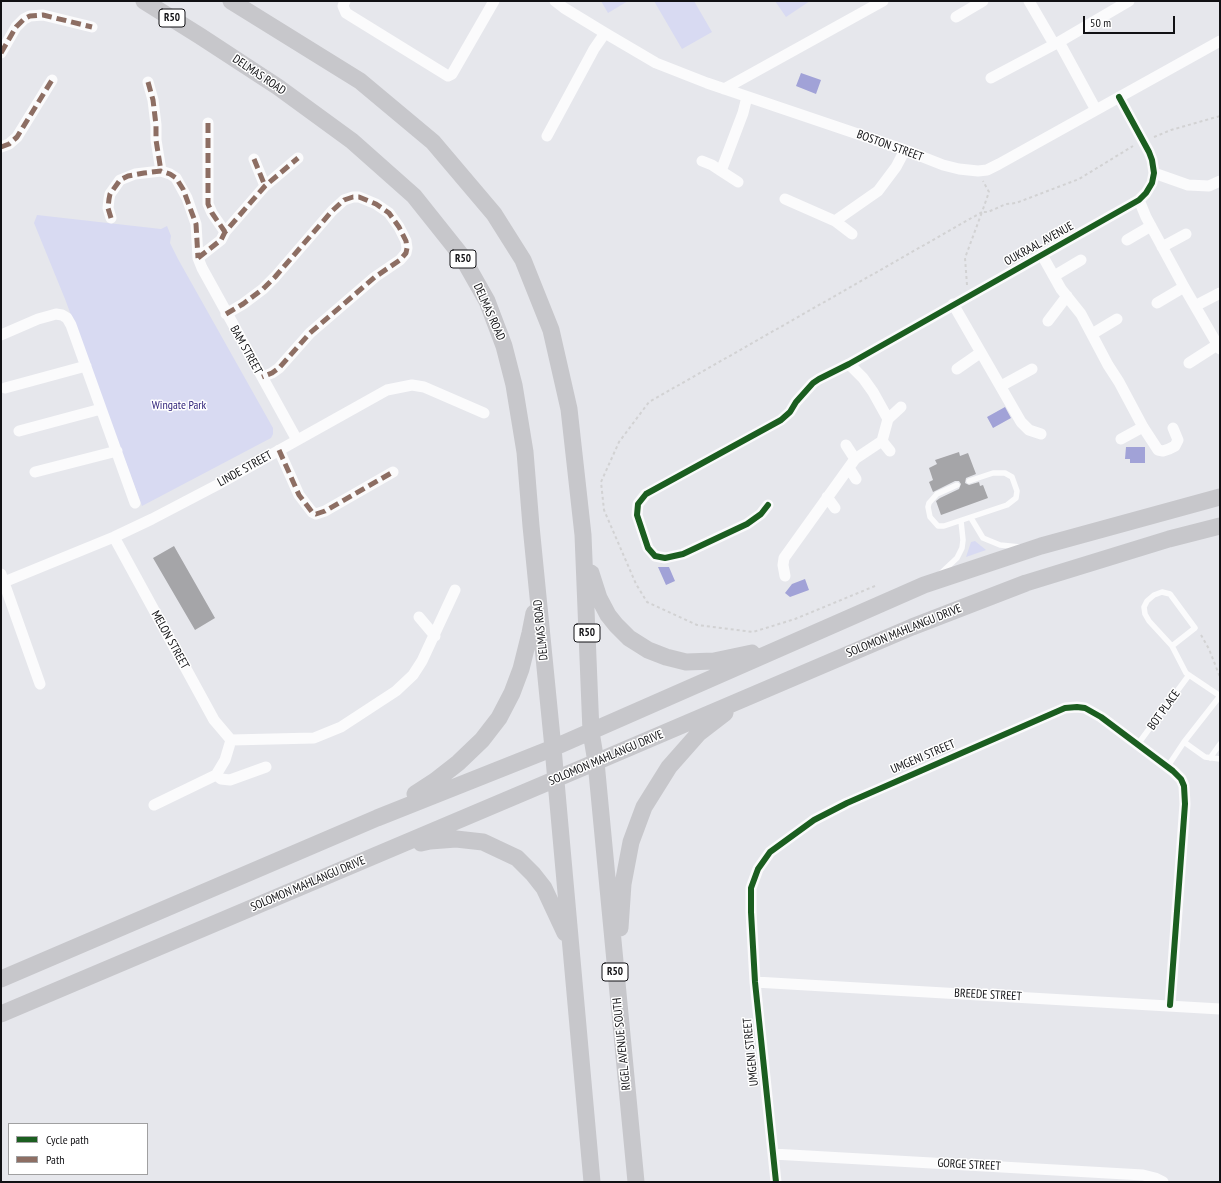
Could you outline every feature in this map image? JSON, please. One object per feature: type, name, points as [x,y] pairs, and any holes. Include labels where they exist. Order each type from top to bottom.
[{"type":"main road","name":"DELMAS ROAD","points":[[144,1],[278,87],[352,141],[414,196],[461,255],[487,301],[504,346],[514,385],[525,452],[537,594],[556,779]]},
{"type":"main road","name":"R50","points":[[231,1],[360,81],[433,142],[494,214],[523,260],[551,330],[569,409],[583,536],[591,732],[596,762]]},
{"type":"main road","points":[[1,980],[376,818],[591,732],[924,586],[1041,546],[1220,497]]},
{"type":"main road","name":"SOLOMON MAHLANGU DRIVE","points":[[1,1014],[912,627],[1026,583],[1168,538],[1220,526]]},
{"type":"main road","points":[[583,536],[593,584],[605,610],[616,625],[629,638],[648,650],[666,657],[686,662],[714,661],[781,648]]},
{"type":"main road","points":[[376,818],[435,782],[482,740],[499,718],[512,694],[521,669],[530,633],[537,594]]},
{"type":"main road","points":[[620,1019],[620,915],[623,884],[631,842],[644,807],[669,767],[699,733],[748,696]]},
{"type":"main road","name":"RIGEL AVENUE SOUTH","points":[[596,762],[636,1182]]},
{"type":"main road","name":"R50","points":[[556,779],[592,1182]]},
{"type":"main road","points":[[379,854],[430,841],[456,839],[483,842],[517,858],[544,888],[558,916],[571,948]]},
{"type":"street","points":[[345,1],[343,6],[346,13],[448,76],[452,74],[494,1]]},
{"type":"street","name":"BOSTON STREET","points":[[555,1],[564,8],[656,63],[746,97],[905,150],[959,170],[987,170],[1220,41]]},
{"type":"street","points":[[724,89],[883,1]]},
{"type":"street","points":[[956,17],[983,1]]},
{"type":"street","points":[[1030,1],[1096,110]]},
{"type":"street","points":[[991,78],[1129,1]]},
{"type":"street","points":[[1,53],[16,27],[24,19],[30,16],[43,15],[92,27]]},
{"type":"street","points":[[547,136],[594,49],[605,33]]},
{"type":"street","points":[[1,147],[9,144],[17,137],[52,80]]},
{"type":"street","points":[[148,82],[156,126],[156,140],[161,171]]},
{"type":"street","points":[[721,171],[743,113],[746,97]]},
{"type":"street","points":[[1119,97],[1144,142],[1152,160],[1154,173],[1188,185],[1209,186],[1220,182]]},
{"type":"street","points":[[208,123],[208,204],[212,213],[225,232]]},
{"type":"street","points":[[835,222],[878,191],[896,167],[905,150]]},
{"type":"street","points":[[198,258],[220,240],[225,232],[265,186],[298,158]]},
{"type":"street","points":[[254,159],[265,186]]},
{"type":"street","points":[[702,161],[712,165],[738,182]]},
{"type":"street","points":[[111,218],[108,208],[108,199],[120,180],[135,174],[161,171],[170,174],[176,178],[187,198],[196,224],[198,258]]},
{"type":"street","name":"OUKRAAL AVENUE","points":[[768,505],[761,514],[747,524],[683,554],[665,558],[655,556],[648,548],[637,515],[638,504],[646,494],[782,420],[813,383],[819,379],[849,364],[1139,200],[1149,188],[1154,173]]},
{"type":"street","points":[[226,314],[243,304],[275,277],[332,211],[344,200],[359,197],[376,204],[389,213],[399,227],[406,241],[406,253],[375,276],[310,333],[279,368],[262,377]]},
{"type":"street","points":[[785,199],[835,222],[852,234]]},
{"type":"street","points":[[1139,200],[1162,247],[1219,347],[1189,363]]},
{"type":"street","points":[[1127,240],[1151,226]]},
{"type":"street","points":[[1162,247],[1186,234]]},
{"type":"street","points":[[1042,255],[1067,296],[1081,314],[1156,448],[1160,451],[1172,448],[1177,443],[1178,437],[1173,428]]},
{"type":"street","name":"BAM STREET","points":[[198,258],[226,314],[297,440]]},
{"type":"street","points":[[1054,276],[1080,260]]},
{"type":"street","points":[[1157,302],[1184,287]]},
{"type":"street","points":[[1195,306],[1220,293]]},
{"type":"street","points":[[1048,321],[1067,296]]},
{"type":"street","points":[[953,304],[1021,422],[1029,430],[1041,434]]},
{"type":"street","points":[[1,336],[38,319],[56,314],[67,318],[71,324],[135,503]]},
{"type":"street","points":[[1092,334],[1118,319]]},
{"type":"street","points":[[957,369],[980,353]]},
{"type":"street","points":[[849,364],[863,378],[888,419]]},
{"type":"street","points":[[5,388],[86,366]]},
{"type":"street","points":[[1001,386],[1032,369]]},
{"type":"street","name":"LINDE STREET","points":[[2,578],[114,537],[217,485],[387,390],[412,385],[424,388],[484,413]]},
{"type":"street","points":[[785,576],[783,565],[784,558],[852,464],[882,441],[888,419],[901,407]]},
{"type":"street","points":[[19,431],[101,409]]},
{"type":"street","points":[[1121,439],[1144,427]]},
{"type":"street","points":[[882,441],[890,451]]},
{"type":"street","points":[[846,445],[856,479]]},
{"type":"street","points":[[279,450],[299,495],[312,512],[316,514],[325,511],[393,472]]},
{"type":"street","points":[[35,472],[117,451]]},
{"type":"street","points":[[827,497],[835,508]]},
{"type":"street","name":"MELON STREET","points":[[114,537],[214,720],[231,740]]},
{"type":"street","points":[[2,578],[40,684]]},
{"type":"street","points":[[154,805],[216,775],[225,760],[231,740],[314,738],[341,727],[403,686],[413,675],[422,661],[435,636],[455,590]]},
{"type":"street","points":[[419,617],[435,636]]},
{"type":"street","name":"UMGENI STREET","points":[[776,1182],[756,982],[751,912],[751,888],[758,869],[770,852],[814,820],[847,803],[1065,708],[1085,708],[1101,718],[1168,766],[1181,779],[1184,786],[1185,804],[1170,1005]]},
{"type":"street","points":[[216,775],[221,779],[230,780],[266,767]]},
{"type":"street","name":"BREEDE STREET","points":[[756,982],[1220,1009]]},
{"type":"street","name":"GORGE STREET","points":[[773,1154],[1143,1175],[1163,1182]]},
{"type":"lane","points":[[957,485],[937,494],[931,499],[928,507],[930,517],[938,526],[944,526],[971,518],[1011,503],[1016,498],[1017,491],[1012,477],[1005,473],[994,473],[969,481]]},
{"type":"lane","points":[[971,518],[983,538],[991,542],[1000,545],[1018,547],[1041,546]]},
{"type":"lane","points":[[924,586],[943,572],[957,558],[962,548],[963,540],[961,521]]},
{"type":"lane","points":[[1168,766],[1184,742],[1220,696],[1184,671],[1172,646],[1149,621],[1145,614],[1144,607],[1147,601],[1154,595],[1162,592],[1170,594],[1195,628],[1172,646]]},
{"type":"lane","name":"BOT PLACE","points":[[1138,744],[1189,675]]},
{"type":"lane","points":[[1184,742],[1205,757],[1220,759]]},
{"type":"lane","points":[[1210,758],[1220,744]]},
{"type":"path","points":[[967,296],[965,258],[982,212],[988,212],[1006,204],[1016,203],[1079,179],[1127,149],[1160,133],[1220,116]]},
{"type":"path","points":[[1195,628],[1209,649],[1220,677]]},
{"type":"green space","points":[[601,1],[628,1],[608,13]]},
{"type":"green space","points":[[654,1],[694,1],[712,32],[682,49]]},
{"type":"green space","points":[[775,1],[810,1],[786,17]]},
{"type":"green space","name":"Wingate Park","points":[[37,215],[161,229],[167,226],[171,236],[170,243],[178,259],[273,428],[271,438],[142,506],[65,299],[34,223]]},
{"type":"green space","points":[[975,541],[986,550],[966,557],[971,542]]},
{"type":"water","points":[[801,73],[821,80],[816,94],[796,86]]},
{"type":"water","points":[[1005,407],[1011,418],[993,428],[987,417]]},
{"type":"water","points":[[1126,447],[1145,447],[1145,463],[1130,463],[1130,459],[1125,459]]},
{"type":"water","points":[[658,567],[669,567],[675,581],[666,585]]},
{"type":"water","points":[[805,579],[809,590],[790,597],[785,593],[792,584]]},
{"type":"building","points":[[959,452],[960,456],[968,453],[976,474],[966,478],[965,483],[969,485],[979,482],[980,486],[983,485],[988,498],[941,515],[936,501],[959,489],[961,484],[959,481],[955,481],[933,492],[929,482],[933,480],[929,468],[937,464],[935,460]]},
{"type":"building","points":[[174,546],[215,618],[195,630],[153,558]]},
{"type":"marked path","points":[[1,53],[16,27],[24,19],[30,16],[43,15],[92,27]]},
{"type":"marked path","points":[[1,147],[9,144],[17,137],[52,80]]},
{"type":"marked path","points":[[148,82],[153,100],[156,140],[161,171]]},
{"type":"marked path","points":[[208,123],[208,204],[212,213],[225,232]]},
{"type":"marked path","points":[[198,258],[221,240],[225,232],[265,186],[298,158]]},
{"type":"marked path","points":[[254,159],[265,186]]},
{"type":"marked path","points":[[111,218],[108,208],[110,194],[120,180],[128,176],[144,173],[161,171],[170,174],[176,178],[183,189],[196,224],[198,258]]},
{"type":"marked path","points":[[226,314],[243,304],[263,289],[332,211],[344,200],[359,197],[376,204],[389,213],[399,227],[406,241],[407,248],[406,253],[400,260],[375,277],[310,333],[279,368],[262,377]]},
{"type":"marked path","points":[[279,450],[299,495],[312,512],[316,514],[325,511],[393,472]]},
{"type":"cycle path","points":[[768,505],[761,514],[747,524],[683,554],[665,558],[655,556],[648,548],[637,515],[638,504],[646,494],[781,420],[790,412],[796,402],[813,383],[819,379],[849,364],[1139,200],[1146,193],[1152,183],[1154,173],[1152,160],[1119,97]]},
{"type":"cycle path","points":[[776,1182],[755,982],[751,888],[758,869],[770,852],[814,820],[847,803],[1065,708],[1085,708],[1101,717],[1173,771],[1181,779],[1184,786],[1185,804],[1170,1005]]}]
